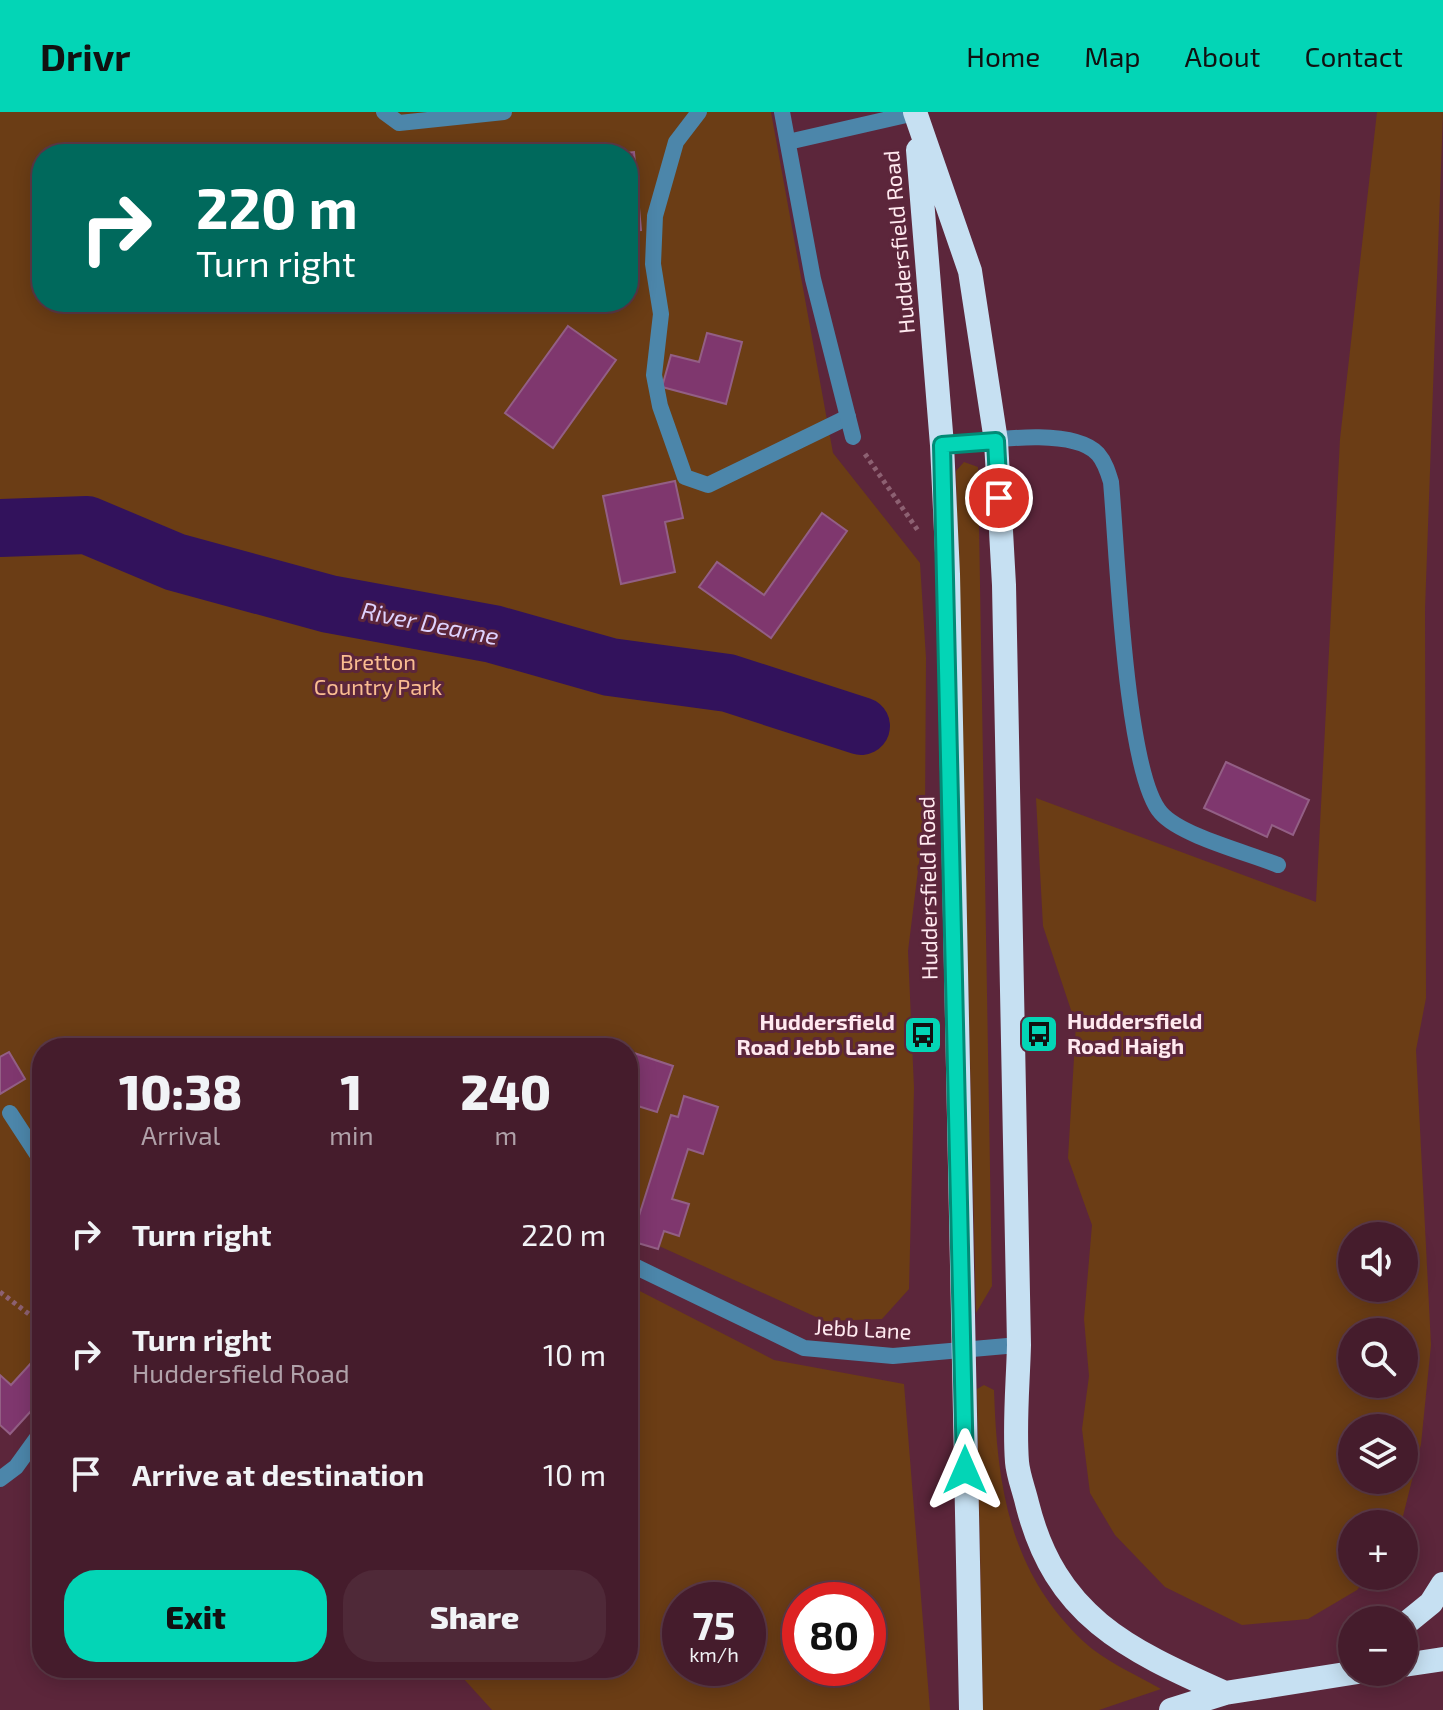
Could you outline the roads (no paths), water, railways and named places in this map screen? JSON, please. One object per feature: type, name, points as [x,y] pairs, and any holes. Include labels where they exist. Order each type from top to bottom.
[{"type":"highway","name":"Huddersfield Road","points":[[915,113],[970,271],[996,441],[1004,601],[1019,1345],[1017,1463],[1036,1541],[1063,1591],[1112,1634],[1160,1664],[1225,1693]]},
{"type":"highway","name":"Huddersfield Road","points":[[915,113],[942,445],[971,1710]]},
{"type":"highway","points":[[1418,1614],[1431,1603],[1443,1584]]},
{"type":"highway","points":[[1418,1663],[1443,1659]]},
{"type":"highway","points":[[1171,1710],[1225,1693],[1338,1673]]},
{"type":"street","points":[[384,112],[399,123],[504,112]]},
{"type":"street","points":[[699,112],[676,142],[655,216],[653,264],[661,314],[654,375],[660,406],[685,477],[708,485],[848,417]]},
{"type":"street","points":[[782,112],[813,279],[853,437]]},
{"type":"street","name":"Huddersfield Road","points":[[788,142],[915,113]]},
{"type":"street","points":[[942,445],[1071,439],[1097,452],[1107,467],[1137,753],[1152,799],[1162,815],[1189,830],[1278,865]]},
{"type":"street","points":[[10,1113],[32,1147]]},
{"type":"street","name":"Jebb Lane","points":[[638,1268],[804,1348],[893,1356],[1019,1345]]},
{"type":"street","points":[[0,1479],[16,1467],[32,1445]]},
{"type":"waterway","name":"River Dearne","points":[[0,528],[87,525],[175,562],[329,604],[493,634],[610,667],[728,683],[861,726]]},
{"type":"place","name":"Huddersfield Road Haigh","points":[[1039,1034]]},
{"type":"place","name":"Huddersfield Road Jebb Lane","points":[[923,1035]]},
{"type":"park label","name":"Bretton Country Park","points":[[378,674]]}]
